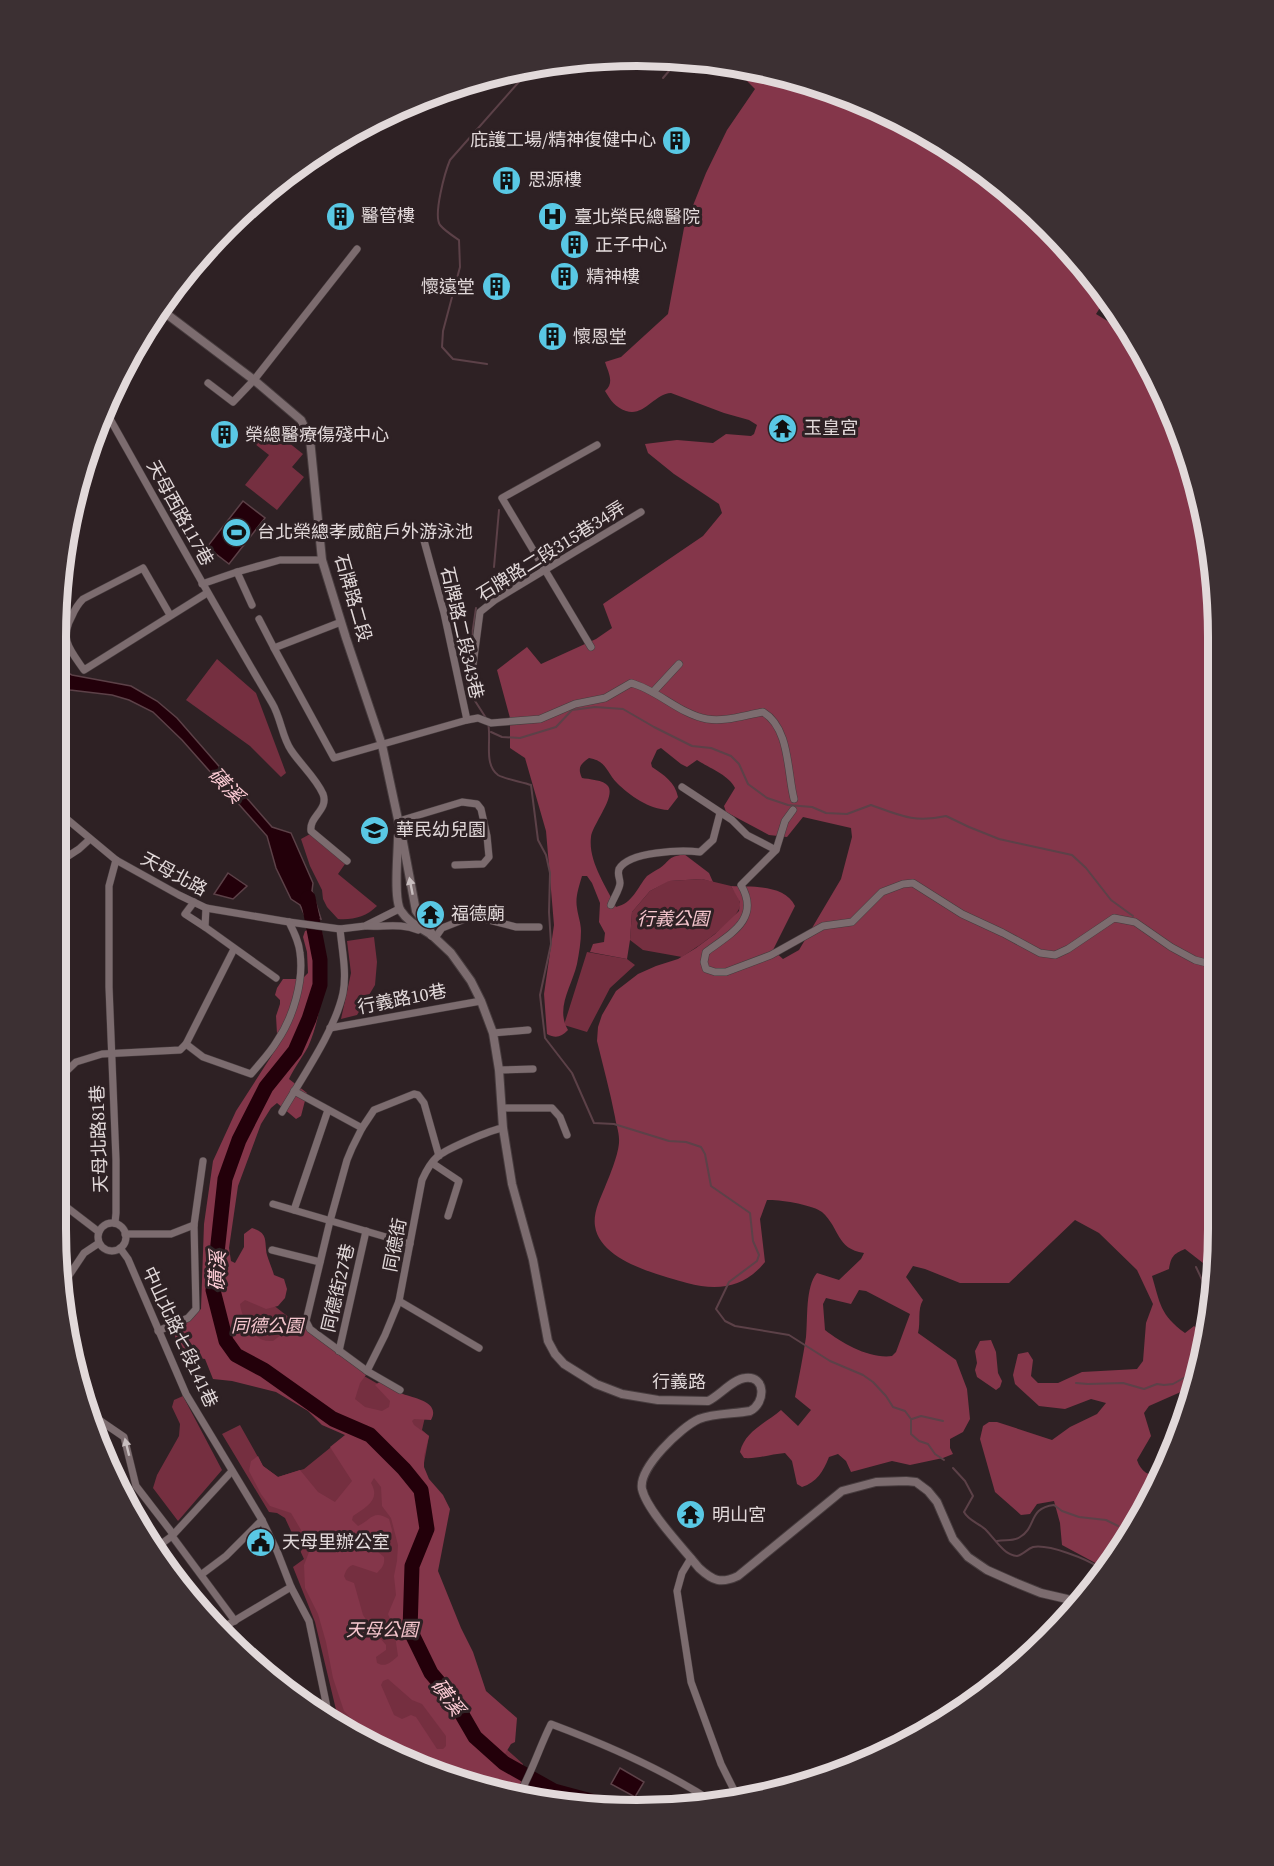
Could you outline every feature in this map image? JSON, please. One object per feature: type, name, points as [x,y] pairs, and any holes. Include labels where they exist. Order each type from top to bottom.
[{"type":"street","points":[[208,383],[233,402],[254,380],[357,249]]},
{"type":"street","name":"石牌路二段","points":[[166,314],[254,380],[302,420],[310,439],[322,560],[382,745],[399,821],[397,882],[399,909]]},
{"type":"street","name":"天母西路117巷","points":[[109,418],[207,593],[84,669],[69,649],[66,639],[67,624],[78,604],[83,599],[143,568],[170,615]]},
{"type":"street","points":[[591,647],[502,498],[597,446]]},
{"type":"street","name":"石牌路二段315巷34弄","points":[[473,687],[471,680],[480,612],[495,600],[641,512]]},
{"type":"street","name":"石牌路二段343巷","points":[[274,648],[334,758],[467,720],[444,613],[423,537]]},
{"type":"street","points":[[202,584],[280,560],[322,560]]},
{"type":"street","points":[[237,572],[252,605]]},
{"type":"street","points":[[207,593],[274,707],[290,750],[323,794],[323,808],[312,821],[311,831],[347,861]]},
{"type":"street","points":[[259,619],[274,648],[341,622]]},
{"type":"street","points":[[654,692],[679,664]]},
{"type":"street","points":[[467,720],[478,718],[490,723],[540,719],[575,704],[605,698],[631,683],[642,686],[705,719],[723,720],[763,712],[771,717],[777,726],[790,767],[790,786],[794,799]]},
{"type":"street","points":[[682,787],[737,824],[747,834],[776,850]]},
{"type":"street","points":[[435,938],[416,911],[399,821],[462,802],[477,804],[481,809],[489,857],[483,864],[455,864]]},
{"type":"street","points":[[792,810],[785,821],[776,850],[741,885],[748,904],[746,917],[733,932],[706,952],[704,962],[706,969],[726,972],[771,955],[823,926],[852,922],[882,892],[903,884],[913,883],[962,914],[1041,953],[1055,955],[1068,949],[1114,918],[1135,922],[1171,947],[1195,960],[1208,963]]},
{"type":"street","points":[[611,905],[620,883],[618,876],[620,869],[627,860],[662,851],[700,852],[713,840],[720,813]]},
{"type":"street","name":"天母北路","points":[[66,819],[116,860],[206,908],[340,929]]},
{"type":"street","points":[[66,857],[90,840]]},
{"type":"street","name":"天母北路81巷","points":[[115,1223],[117,1212],[109,987],[109,886],[116,860]]},
{"type":"street","points":[[194,902],[185,914],[276,978]]},
{"type":"street","points":[[205,927],[206,908]]},
{"type":"street","points":[[365,926],[399,909],[411,922],[435,938]]},
{"type":"street","points":[[435,938],[442,928],[477,917],[516,927],[539,927]]},
{"type":"street","points":[[186,1044],[203,1057],[251,1074],[277,1042],[293,1010],[301,954],[293,922]]},
{"type":"street","points":[[282,1112],[330,1028],[343,992],[344,969],[340,929],[365,926],[408,926],[435,938]]},
{"type":"street","name":"行義路","points":[[435,938],[451,953],[471,981],[481,1000],[493,1033],[499,1070],[503,1128],[512,1184],[533,1260],[548,1341],[555,1354],[564,1364],[596,1384],[622,1394],[658,1400],[708,1401],[716,1398],[745,1377],[759,1384],[762,1391],[761,1400],[756,1408],[750,1412],[699,1419],[662,1450],[643,1474],[641,1483],[647,1501],[691,1558],[709,1577],[719,1581],[728,1581],[738,1576],[842,1491],[876,1482],[906,1481],[916,1482],[937,1502],[953,1539],[968,1557],[987,1570],[1014,1582],[1069,1601]]},
{"type":"street","points":[[66,1072],[76,1062],[111,1053],[180,1050],[186,1044],[234,949]]},
{"type":"street","name":"行義路10巷","points":[[330,1028],[481,1000]]},
{"type":"street","points":[[493,1033],[528,1030]]},
{"type":"street","points":[[499,1070],[533,1069]]},
{"type":"street","points":[[294,1091],[362,1128]]},
{"type":"street","points":[[400,1390],[339,1351],[307,1326],[306,1321],[347,1160],[362,1128],[374,1110],[414,1094],[418,1095],[424,1103],[439,1156]]},
{"type":"street","points":[[502,1108],[552,1108],[560,1117],[567,1135]]},
{"type":"street","points":[[294,1210],[328,1110]]},
{"type":"street","name":"同德街","points":[[367,1371],[399,1302],[422,1180],[439,1156],[492,1129],[503,1128]]},
{"type":"street","points":[[158,1331],[188,1318],[196,1309],[194,1226],[203,1161]]},
{"type":"street","points":[[432,1163],[459,1181],[448,1216]]},
{"type":"street","points":[[273,1204],[410,1245]]},
{"type":"street","points":[[66,1207],[99,1232]]},
{"type":"street","points":[[115,1223],[122,1227],[125,1242],[120,1248],[108,1251],[99,1243],[99,1232],[107,1224],[115,1223]]},
{"type":"street","points":[[125,1234],[171,1233],[194,1226]]},
{"type":"street","name":"同德街27巷","points":[[339,1351],[366,1231]]},
{"type":"street","points":[[68,1277],[84,1253],[99,1243]]},
{"type":"street","name":"中山北路七段141巷","points":[[120,1248],[128,1259],[186,1394],[262,1520],[291,1587],[309,1621],[327,1708]]},
{"type":"street","points":[[272,1250],[320,1262]]},
{"type":"street","points":[[399,1302],[479,1348]]},
{"type":"street","points":[[100,1421],[124,1437],[136,1486],[235,1621]]},
{"type":"street","points":[[161,1544],[172,1535],[232,1470]]},
{"type":"street","points":[[202,1574],[226,1556],[262,1520]]},
{"type":"street","points":[[691,1558],[682,1573],[677,1591],[691,1682],[721,1764],[735,1791]]},
{"type":"street","points":[[226,1626],[291,1587]]},
{"type":"street","points":[[522,1788],[534,1767],[537,1753],[551,1724],[641,1762],[686,1784],[704,1796]]},
{"type":"green space","points":[[742,76],[748,77],[785,85],[856,109],[922,142],[985,184],[1041,233],[1102,305],[1096,314],[1115,324],[1132,352],[1165,418],[1189,489],[1203,562],[1208,637],[1207,1266],[1206,1274],[1203,1263],[1185,1249],[1173,1256],[1169,1269],[1152,1276],[1162,1308],[1170,1320],[1185,1333],[1194,1326],[1199,1330],[1197,1340],[1185,1390],[1149,1406],[1144,1413],[1151,1436],[1137,1460],[1141,1468],[1152,1476],[1132,1514],[1099,1565],[1062,1545],[1060,1523],[1054,1501],[1037,1504],[1030,1514],[1021,1515],[995,1492],[980,1439],[983,1426],[989,1422],[997,1422],[1052,1440],[1070,1427],[1097,1414],[1106,1403],[1091,1399],[1065,1409],[1039,1406],[1015,1384],[1013,1375],[1018,1354],[1028,1352],[1033,1360],[1031,1376],[1038,1383],[1058,1383],[1082,1372],[1137,1369],[1143,1361],[1146,1323],[1153,1304],[1137,1270],[1099,1233],[1075,1220],[1009,1283],[960,1283],[913,1266],[906,1277],[923,1300],[918,1333],[956,1360],[967,1389],[970,1419],[963,1432],[950,1439],[953,1454],[910,1465],[892,1461],[851,1472],[846,1461],[838,1454],[829,1457],[819,1476],[802,1487],[797,1484],[792,1461],[785,1453],[744,1458],[740,1452],[746,1438],[781,1410],[798,1426],[811,1410],[795,1397],[806,1337],[810,1286],[817,1273],[839,1280],[861,1259],[864,1253],[848,1247],[828,1218],[818,1209],[779,1200],[767,1200],[760,1219],[765,1262],[757,1271],[739,1282],[720,1287],[709,1287],[675,1280],[632,1265],[608,1249],[599,1238],[595,1226],[597,1206],[619,1144],[619,1134],[597,1041],[602,1015],[616,991],[638,974],[678,959],[715,934],[739,911],[740,902],[731,886],[767,888],[776,890],[790,899],[795,906],[773,950],[783,959],[799,950],[841,879],[852,837],[851,828],[803,817],[787,837],[769,835],[726,812],[724,806],[735,788],[728,779],[697,760],[687,767],[661,748],[657,750],[651,763],[652,767],[672,783],[677,792],[678,797],[668,810],[647,804],[634,797],[617,783],[603,764],[589,758],[581,766],[582,778],[603,782],[610,791],[592,832],[591,846],[595,864],[616,907],[631,899],[647,876],[678,855],[684,854],[709,873],[713,882],[702,879],[669,881],[650,891],[632,912],[627,959],[590,952],[593,944],[604,942],[605,933],[599,922],[600,903],[592,883],[587,876],[582,876],[577,900],[581,928],[580,948],[563,1014],[568,1030],[558,1036],[547,1034],[544,994],[554,925],[546,831],[525,758],[510,748],[510,718],[497,670],[527,647],[541,664],[596,639],[612,628],[603,604],[703,536],[722,513],[719,504],[674,474],[648,453],[645,444],[677,440],[713,443],[726,434],[751,436],[757,425],[749,420],[671,393],[659,397],[638,411],[626,411],[619,408],[605,391],[610,381],[605,362],[621,357],[668,314],[684,228],[706,173],[727,130],[755,89]],"holes":[[[859,1290],[866,1291],[910,1314],[896,1352],[892,1356],[875,1355],[857,1349],[825,1330],[823,1304],[826,1298],[851,1304]]]},
{"type":"green space","points":[[269,427],[303,454],[292,467],[304,477],[277,510],[245,485],[269,455],[255,444]]},
{"type":"green space","points":[[217,659],[256,693],[286,773],[281,777],[250,746],[186,700]]},
{"type":"green space","points":[[310,834],[345,864],[338,874],[377,906],[373,910],[359,917],[338,919],[327,907],[301,839]]},
{"type":"green space","name":"行義公園","points":[[702,879],[731,886],[740,901],[739,909],[734,917],[717,933],[682,957],[643,950],[630,940],[632,912],[650,891],[668,881]]},
{"type":"green space","points":[[310,929],[322,932],[324,959],[320,1006],[313,1035],[289,1079],[307,1093],[301,1116],[296,1119],[277,1103],[261,1124],[238,1186],[229,1248],[231,1261],[235,1263],[244,1247],[244,1234],[252,1228],[261,1232],[265,1238],[267,1255],[274,1275],[284,1279],[287,1289],[285,1298],[278,1306],[266,1309],[245,1300],[240,1304],[241,1308],[249,1328],[261,1339],[273,1341],[294,1325],[304,1327],[358,1366],[366,1375],[360,1383],[355,1399],[365,1407],[382,1411],[389,1407],[390,1401],[375,1385],[381,1381],[403,1394],[425,1402],[432,1409],[431,1420],[414,1419],[412,1421],[429,1436],[424,1467],[429,1479],[443,1495],[450,1509],[438,1571],[473,1652],[486,1691],[517,1718],[515,1742],[511,1744],[503,1757],[521,1777],[525,1789],[489,1781],[418,1757],[359,1728],[344,1711],[333,1678],[318,1614],[305,1588],[304,1565],[311,1547],[291,1513],[270,1506],[249,1471],[251,1461],[258,1456],[263,1466],[278,1477],[300,1470],[318,1492],[335,1502],[352,1481],[330,1447],[345,1435],[322,1425],[308,1411],[276,1392],[232,1381],[213,1379],[205,1359],[183,1352],[175,1338],[175,1331],[201,1309],[204,1224],[213,1161],[236,1111],[272,1055],[277,1034],[276,1016],[280,1004],[280,1000],[275,995],[277,988],[283,979],[302,979],[308,973],[307,952],[303,937],[305,931]],"holes":[[[374,1478],[381,1487],[382,1506],[391,1518],[398,1545],[394,1576],[396,1595],[388,1614],[394,1629],[398,1656],[383,1665],[377,1663],[376,1657],[386,1650],[386,1645],[380,1638],[384,1627],[381,1623],[367,1621],[363,1615],[354,1583],[346,1580],[344,1576],[348,1568],[353,1565],[377,1573],[384,1564],[384,1557],[370,1545],[370,1541],[385,1543],[391,1539],[392,1530],[389,1519],[376,1515],[358,1526],[352,1520],[353,1516],[373,1499],[374,1489],[371,1483]],[[388,1679],[412,1700],[422,1704],[446,1736],[446,1746],[443,1749],[437,1749],[416,1717],[411,1715],[402,1719],[394,1715],[381,1685],[383,1681]]]},
{"type":"green space","points":[[374,937],[377,962],[375,985],[357,1015],[341,1019],[351,973],[347,941]]},
{"type":"green space","points":[[587,952],[627,959],[635,965],[610,988],[587,1032],[564,1025]]},
{"type":"green space","name":"同德公園","points":[[250,1287],[364,1376],[399,1396],[425,1417],[422,1430],[429,1436],[424,1463],[239,1329],[235,1298]]},
{"type":"green space","points":[[991,1340],[1002,1381],[996,1390],[977,1377],[975,1370],[977,1363],[975,1351],[980,1341]]},
{"type":"green space","points":[[183,1396],[222,1470],[178,1521],[153,1488],[157,1475],[179,1436],[180,1424],[172,1407],[174,1400]]},
{"type":"green space","name":"天母公園","points":[[240,1425],[263,1466],[278,1477],[304,1469],[346,1435],[394,1470],[492,1736],[523,1764],[513,1786],[453,1770],[418,1757],[337,1715],[315,1622],[293,1567],[304,1559],[285,1518],[277,1513],[269,1512],[222,1434]]},
{"type":"water","name":"台北榮總孝威館戶外游泳池","points":[[243,501],[265,518],[229,564],[207,547]]},
{"type":"water","name":"磺溪","points":[[66,672],[131,686],[157,701],[177,718],[272,827],[291,833],[313,883],[312,891],[321,919],[305,916],[300,905],[291,899],[276,868],[267,836],[182,740],[153,712],[129,700],[112,695],[66,688]]},
{"type":"water","points":[[228,873],[247,886],[233,899],[214,894]]},
{"type":"water","points":[[620,1768],[644,1782],[635,1797],[611,1784]]},
{"type":"waterway","points":[[663,78],[669,67]]},
{"type":"waterway","points":[[487,364],[453,359],[442,347],[443,331],[460,267],[459,240],[440,225],[439,203],[450,160],[523,78]]},
{"type":"waterway","points":[[494,567],[499,510]]},
{"type":"waterway","points":[[476,608],[467,670],[468,690],[486,718]]},
{"type":"waterway","points":[[491,732],[502,737],[520,738],[556,727],[572,710],[595,707],[623,709],[692,746],[711,748],[731,756],[739,764],[748,784],[767,798],[788,805],[812,807],[826,813],[847,814],[871,805],[917,818],[946,816],[999,839],[1072,855],[1086,868],[1111,900],[1133,916]]},
{"type":"waterway","points":[[488,723],[489,758],[493,770],[498,775],[531,785],[538,840],[546,855],[550,873],[551,944],[540,995],[545,1038],[572,1073],[594,1123],[614,1124],[669,1141],[686,1142],[701,1147],[705,1154],[711,1186],[750,1213],[753,1241],[759,1255],[757,1261],[729,1282],[716,1309],[725,1321],[735,1326],[789,1335],[830,1361],[863,1375],[873,1382],[893,1407],[905,1411],[911,1419],[911,1434],[919,1441],[928,1444],[935,1454],[944,1460]]},
{"type":"waterway","name":"磺溪","points":[[308,898],[320,960],[320,985],[295,1051],[266,1087],[239,1140],[225,1179],[213,1290],[226,1341],[236,1355],[264,1370],[333,1419],[370,1435],[404,1469],[421,1490],[427,1529],[412,1566],[410,1630],[431,1673],[453,1699],[475,1737],[504,1763],[554,1791],[573,1796]]},
{"type":"waterway","points":[[1196,1267],[1205,1286]]},
{"type":"waterway","points":[[1076,1383],[1123,1383],[1144,1389],[1157,1384],[1173,1384],[1189,1375]]},
{"type":"waterway","points":[[912,1419],[921,1416],[943,1421]]},
{"type":"waterway","points":[[953,1468],[965,1481],[973,1496],[964,1512],[985,1529],[1007,1552],[1017,1556],[1033,1547],[1048,1548],[1086,1560],[1097,1567]]},
{"type":"waterway","points":[[997,1541],[1020,1537],[1029,1528],[1040,1510],[1054,1505],[1062,1511],[1079,1517],[1106,1520],[1118,1526]]},
{"type":"place","name":"庇護工場/精神復健中心","points":[[677,140]]},
{"type":"place","name":"思源樓","points":[[507,180]]},
{"type":"place","name":"醫管樓","points":[[340,216]]},
{"type":"place","name":"臺北榮民總醫院","points":[[553,217]]},
{"type":"place","name":"正子中心","points":[[574,245]]},
{"type":"place","name":"精神樓","points":[[565,277]]},
{"type":"place","name":"懷遠堂","points":[[496,287]]},
{"type":"place","name":"懷恩堂","points":[[552,337]]},
{"type":"place","name":"玉皇宮","points":[[783,428]]},
{"type":"place","name":"榮總醫療傷殘中心","points":[[224,435]]},
{"type":"place","name":"台北榮總孝威館戶外游泳池","points":[[236,532]]},
{"type":"place","name":"華民幼兒園","points":[[375,830]]},
{"type":"place","name":"福德廟","points":[[430,914]]},
{"type":"place","name":"明山宮","points":[[691,1515]]},
{"type":"place","name":"天母里辦公室","points":[[261,1542]]}]
